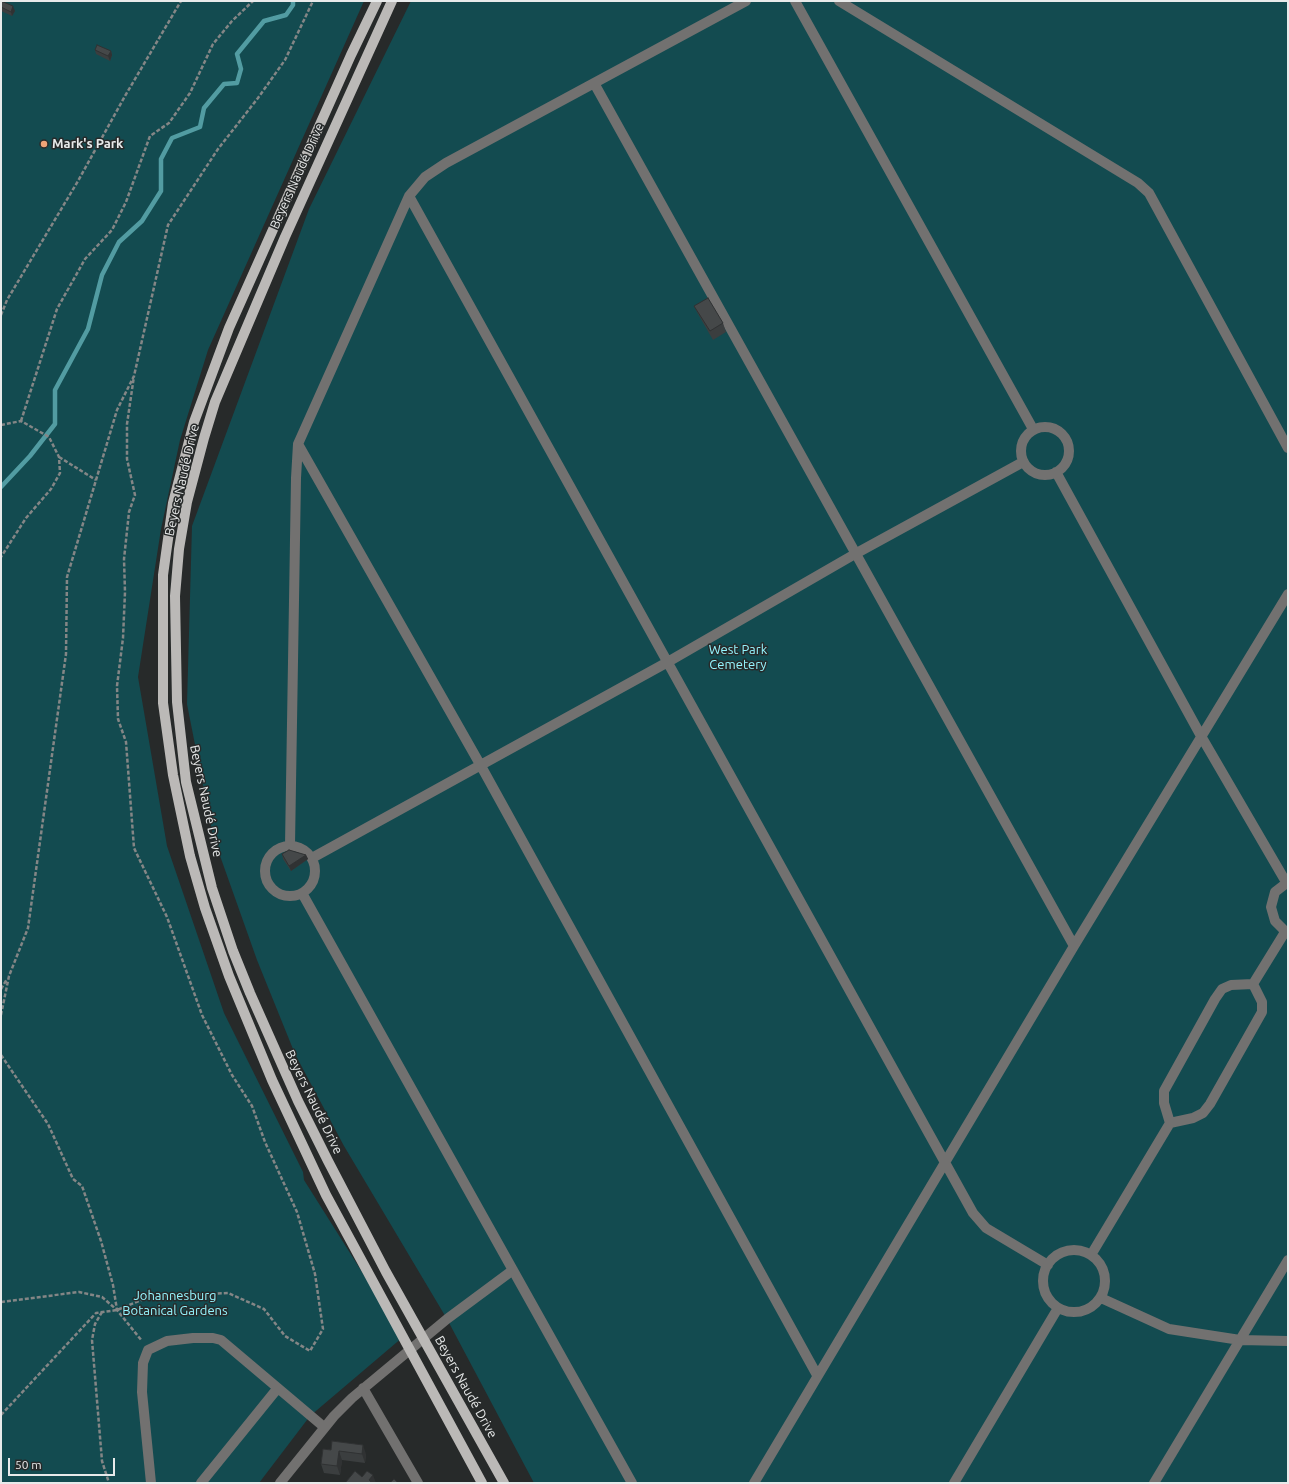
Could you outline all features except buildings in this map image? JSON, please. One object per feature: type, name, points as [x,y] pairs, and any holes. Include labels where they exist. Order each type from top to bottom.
[{"type":"main road","name":"Beyers Naudé Drive","points":[[377,1],[341,77],[229,328],[194,422],[172,503],[163,575],[163,703],[173,775],[190,856],[205,908],[229,976],[299,1141],[339,1220],[390,1311],[409,1351],[482,1483]]},
{"type":"main road","name":"Beyers Naudé Drive","points":[[392,1],[284,237],[218,396],[204,438],[185,510],[179,549],[175,596],[176,702],[181,748],[188,789],[212,888],[233,951],[274,1050],[324,1155],[386,1272],[504,1483]]},
{"type":"street","points":[[290,845],[296,478],[298,444],[409,196],[425,177],[446,163],[746,1]]},
{"type":"street","points":[[795,1],[1033,429]]},
{"type":"street","points":[[839,1],[1138,182],[1149,194],[1288,448]]},
{"type":"street","points":[[594,83],[1074,946]]},
{"type":"street","points":[[409,196],[666,663],[946,1162],[973,1213],[986,1228],[1048,1265]]},
{"type":"street","points":[[1045,426],[1052,427],[1066,439],[1069,452],[1068,458],[1066,464],[1056,472],[1044,475],[1038,474],[1027,468],[1023,462],[1020,450],[1021,444],[1024,438],[1033,429],[1045,426]]},
{"type":"street","points":[[298,444],[481,766],[817,1375]]},
{"type":"street","points":[[312,858],[666,663],[855,554],[1023,462]]},
{"type":"street","points":[[1056,472],[1201,736],[1287,882],[1275,892],[1271,907],[1274,921],[1286,933],[1253,984]]},
{"type":"street","points":[[754,1483],[1074,946],[1288,594]]},
{"type":"street","points":[[290,845],[303,849],[312,858],[315,865],[314,878],[308,889],[302,893],[289,896],[276,892],[271,888],[265,876],[265,863],[272,852],[284,846],[290,845]]},
{"type":"street","points":[[302,893],[632,1483]]},
{"type":"street","points":[[1170,1123],[1164,1103],[1164,1091],[1215,999],[1222,989],[1231,985],[1253,984]]},
{"type":"street","points":[[1091,1255],[1170,1123],[1193,1118],[1203,1113],[1210,1104],[1262,1012],[1262,1002],[1253,984]]},
{"type":"street","points":[[1067,1251],[1083,1251],[1091,1255],[1097,1260],[1105,1274],[1104,1290],[1101,1298],[1089,1309],[1082,1312],[1066,1311],[1058,1308],[1049,1300],[1044,1289],[1044,1272],[1048,1265],[1053,1259],[1067,1251]]},
{"type":"street","points":[[1154,1483],[1288,1260]]},
{"type":"street","points":[[280,1483],[324,1427],[363,1388],[424,1338],[513,1270]]},
{"type":"street","points":[[1101,1298],[1169,1329],[1240,1340],[1288,1341]]},
{"type":"street","points":[[954,1483],[1058,1308]]},
{"type":"street","points":[[151,1483],[142,1377],[143,1362],[148,1350],[167,1341],[193,1338],[217,1339],[229,1345],[277,1389],[324,1427]]},
{"type":"street","points":[[363,1388],[418,1483]]},
{"type":"street","points":[[200,1483],[277,1389]]},
{"type":"path","points":[[1,315],[7,300],[78,181],[180,1]]},
{"type":"path","points":[[21,421],[57,309],[86,259],[112,230],[126,202],[150,136],[169,123],[190,93],[213,44],[232,21],[253,1]]},
{"type":"path","points":[[1,1415],[96,1313],[117,1310],[149,1297],[228,1293],[264,1309],[285,1336],[310,1351],[323,1329],[315,1274],[297,1212],[265,1142],[252,1106],[232,1075],[202,1015],[167,917],[134,848],[126,742],[118,719],[117,686],[123,638],[124,559],[129,512],[135,495],[127,452],[127,424],[134,376],[168,225],[218,149],[258,98],[285,60],[313,1]]},
{"type":"path","points":[[1,1015],[9,976],[28,928],[66,654],[67,578],[117,410],[134,376]]},
{"type":"path","points":[[1,425],[21,421],[49,436],[59,458],[60,473],[51,489],[26,518],[1,557]]},
{"type":"path","points":[[59,458],[96,480]]},
{"type":"path","points":[[1,989],[9,976]]},
{"type":"path","points":[[1,1055],[48,1124],[73,1179],[82,1186],[101,1241],[113,1285],[117,1310]]},
{"type":"path","points":[[1,1302],[79,1292],[102,1297],[117,1310],[148,1350]]},
{"type":"path","points":[[102,1312],[95,1324],[92,1340],[102,1461],[109,1483]]},
{"type":"green space","name":"Johannesburg Botanical Gardens","points":[[1,1],[364,1],[208,350],[180,440],[161,529],[138,677],[167,846],[224,1013],[303,1172],[304,1180],[403,1337],[310,1416],[259,1483],[1,1483]]},
{"type":"green space","name":"West Park Cemetery","points":[[411,1],[1288,1],[1288,1483],[534,1483],[447,1319],[344,1146],[295,1054],[257,960],[213,836],[187,704],[192,526],[309,209]]},
{"type":"waterway","points":[[1,487],[30,456],[55,424],[55,390],[88,329],[102,275],[119,242],[142,221],[161,191],[161,159],[172,138],[200,127],[204,108],[224,84],[237,83],[241,69],[237,54],[264,21],[286,15],[293,5],[293,1]]},
{"type":"place","name":"Mark's Park","points":[[44,144]]}]
